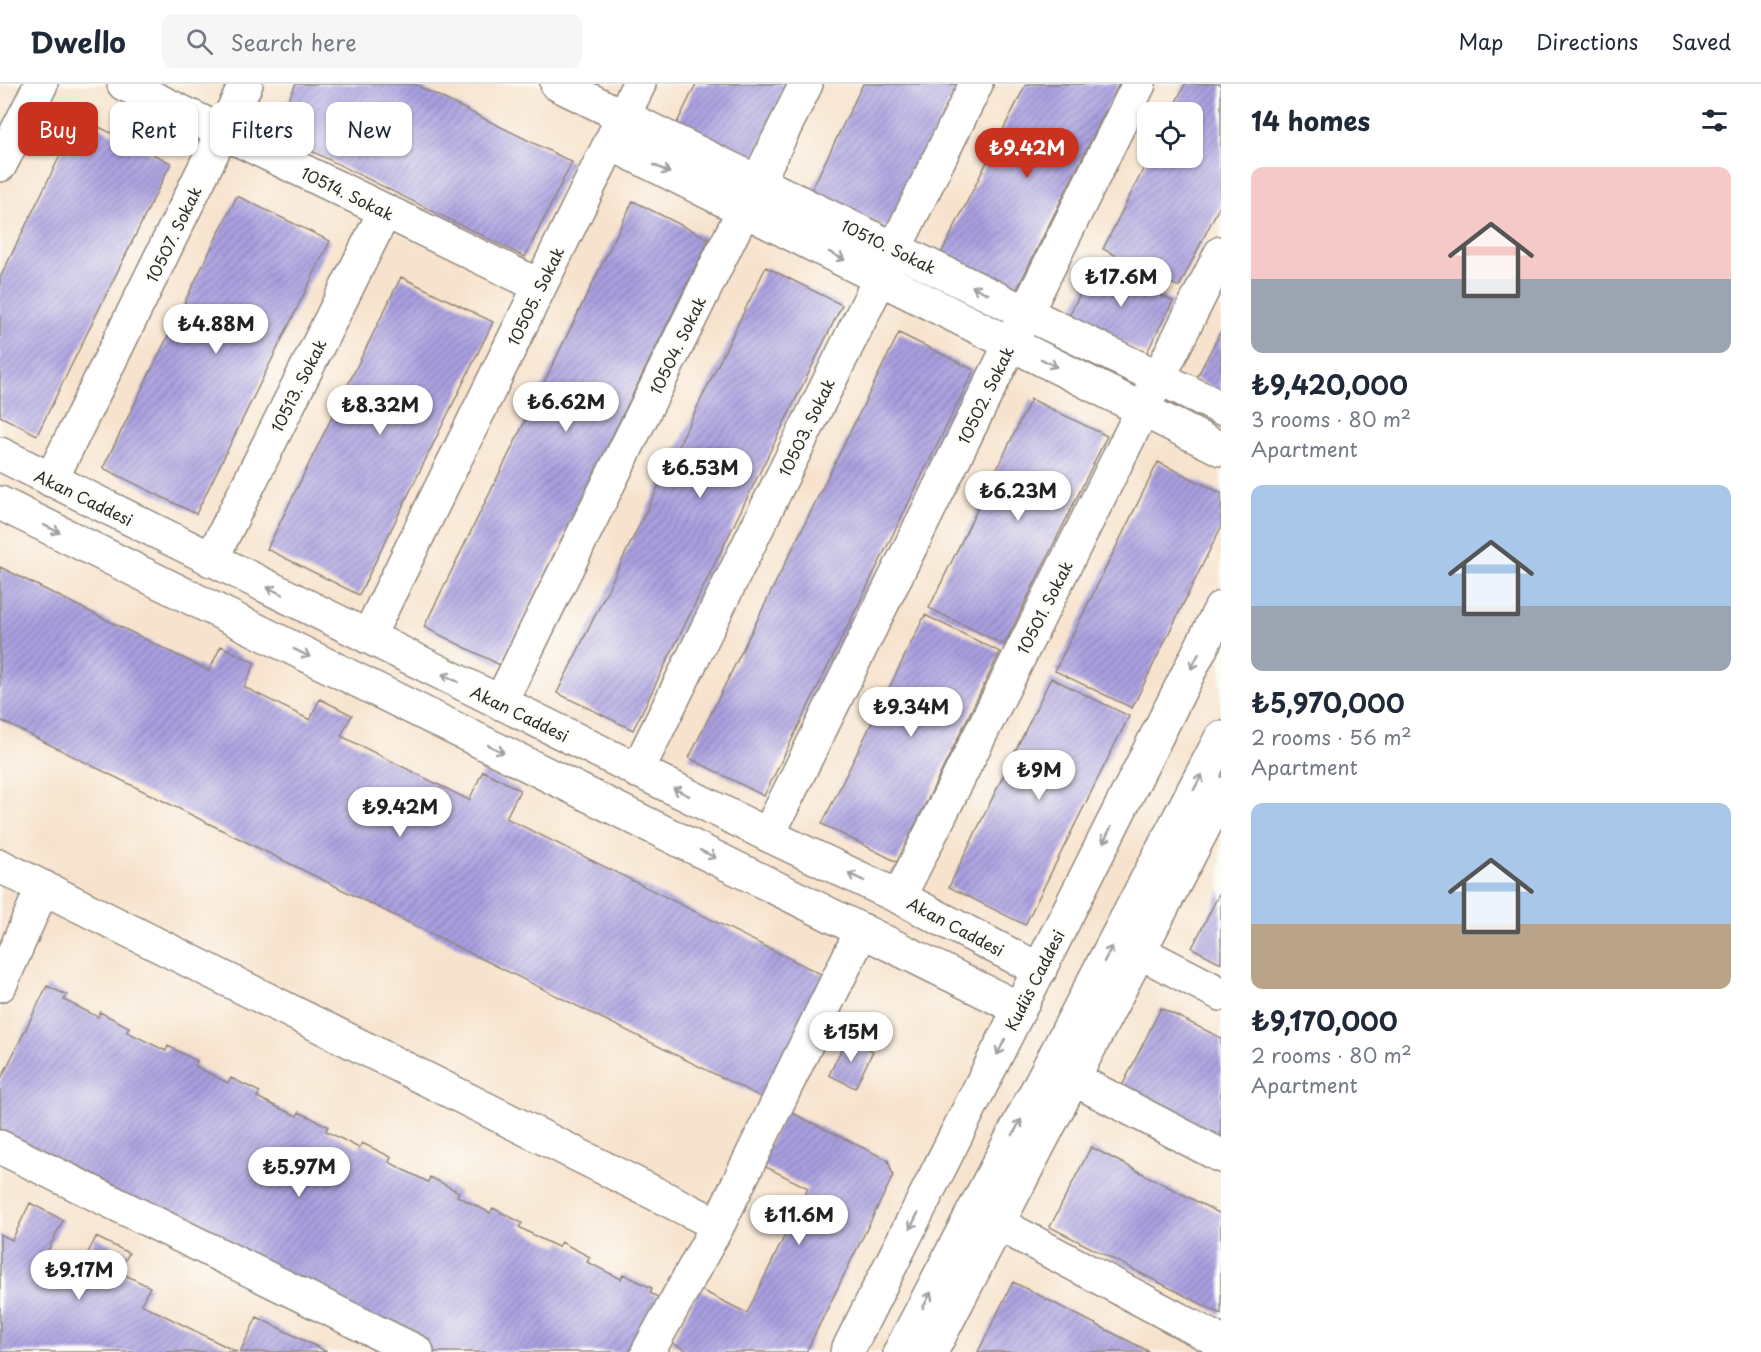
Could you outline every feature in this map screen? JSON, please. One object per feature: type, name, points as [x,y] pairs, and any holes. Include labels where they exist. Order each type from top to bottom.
[{"type":"street","points":[[0,165],[41,84]]},
{"type":"street","name":"10514. Sokak","points":[[124,84],[210,126]]},
{"type":"street","name":"10507. Sokak","points":[[237,102],[246,84]]},
{"type":"street","name":"10510. Sokak","points":[[557,84],[617,129],[744,210],[1221,449]]},
{"type":"street","name":"10505. Sokak","points":[[368,637],[639,84]]},
{"type":"street","name":"10504. Sokak","points":[[500,703],[806,84]]},
{"type":"street","name":"10503. Sokak","points":[[637,771],[976,84]]},
{"type":"street","name":"10502. Sokak","points":[[768,835],[1139,84]]},
{"type":"street","name":"10510. Sokak","points":[[617,129],[758,181],[1221,408]]},
{"type":"street","name":"10507. Sokak","points":[[51,480],[211,156]]},
{"type":"street","name":"10514. Sokak","points":[[273,156],[540,286]]},
{"type":"street","name":"10513. Sokak","points":[[211,560],[386,211]]},
{"type":"street","name":"10501. Sokak","points":[[899,897],[1221,253]]},
{"type":"street","name":"Akan Caddesi","points":[[0,454],[637,771],[899,897],[1040,970]]},
{"type":"street","points":[[0,503],[1020,1009]]},
{"type":"street","name":"Kudüs Caddesi","points":[[847,1352],[1221,608]]},
{"type":"street","points":[[900,1352],[1221,738]]},
{"type":"street","points":[[931,1352],[1138,951],[1213,826],[1221,794]]},
{"type":"street","points":[[0,866],[718,1225]]},
{"type":"street","points":[[0,985],[43,887]]},
{"type":"street","points":[[648,1352],[718,1225],[861,930]]},
{"type":"street","points":[[1138,951],[1221,994]]},
{"type":"street","points":[[1072,1078],[1221,1156]]},
{"type":"street","points":[[0,1147],[417,1352]]},
{"type":"street","points":[[997,1223],[1221,1342]]},
{"type":"building","points":[[296,84],[414,84],[572,162],[525,257],[314,152],[314,102],[287,102]]},
{"type":"building","points":[[696,84],[790,84],[752,162],[676,125]]},
{"type":"building","points":[[863,84],[958,84],[888,228],[811,191]]},
{"type":"building","points":[[1026,84],[1119,84],[1016,291],[941,254]]},
{"type":"building","points":[[1185,84],[1221,84],[1221,203],[1179,287],[1103,249],[1144,168],[1203,168],[1203,102],[1176,102]]},
{"type":"building","points":[[98,126],[110,132],[110,156],[157,156],[171,163],[37,435],[0,416],[0,278],[60,156],[98,156]]},
{"type":"building","points":[[237,196],[330,241],[196,514],[103,468]]},
{"type":"building","points":[[633,201],[709,239],[500,665],[424,627]]},
{"type":"building","points":[[1096,262],[1173,301],[1146,354],[1069,316]]},
{"type":"building","points":[[766,267],[842,305],[633,730],[557,693]]},
{"type":"building","points":[[401,277],[493,322],[359,595],[267,549]]},
{"type":"building","points":[[1221,331],[1221,392],[1196,379]]},
{"type":"building","points":[[899,333],[974,370],[764,796],[689,758]]},
{"type":"building","points":[[1031,399],[1107,436],[1004,645],[929,608]]},
{"type":"building","points":[[1158,462],[1221,493],[1221,527],[1132,708],[1055,671]]},
{"type":"building","points":[[0,567],[209,671],[221,646],[255,663],[244,687],[310,720],[320,699],[352,715],[341,736],[469,800],[483,771],[520,790],[506,818],[831,979],[771,1102],[0,720]]},
{"type":"building","points":[[925,615],[1000,652],[897,862],[822,824]]},
{"type":"building","points":[[1051,678],[1129,716],[1025,925],[949,887]]},
{"type":"building","points":[[1221,890],[1221,963],[1192,948]]},
{"type":"building","points":[[47,986],[67,995],[64,1000],[98,1017],[100,1012],[129,1027],[127,1032],[166,1051],[168,1046],[197,1061],[195,1066],[228,1083],[231,1078],[260,1092],[257,1097],[297,1116],[299,1112],[328,1126],[326,1131],[359,1148],[362,1143],[391,1157],[389,1162],[428,1182],[430,1177],[459,1192],[457,1196],[490,1213],[493,1208],[522,1223],[519,1227],[539,1238],[558,1247],[561,1242],[590,1257],[587,1262],[621,1279],[623,1274],[652,1288],[650,1293],[658,1297],[630,1352],[421,1352],[0,1142],[0,1081]]},
{"type":"building","points":[[1161,1008],[1221,1038],[1221,1139],[1121,1088]]},
{"type":"building","points":[[847,1038],[873,1051],[855,1088],[829,1075]]},
{"type":"building","points":[[786,1110],[888,1160],[893,1176],[806,1352],[689,1352],[672,1343],[699,1289],[747,1313],[808,1188],[760,1164]]},
{"type":"building","points":[[1091,1147],[1221,1214],[1221,1314],[1050,1227]]},
{"type":"building","points":[[30,1203],[63,1220],[45,1257],[78,1273],[96,1237],[129,1253],[119,1272],[150,1287],[141,1304],[237,1352],[0,1352],[0,1234],[12,1240]]},
{"type":"building","points":[[1013,1282],[1150,1352],[978,1352]]},
{"type":"building","points":[[257,1317],[327,1352],[240,1352]]}]
